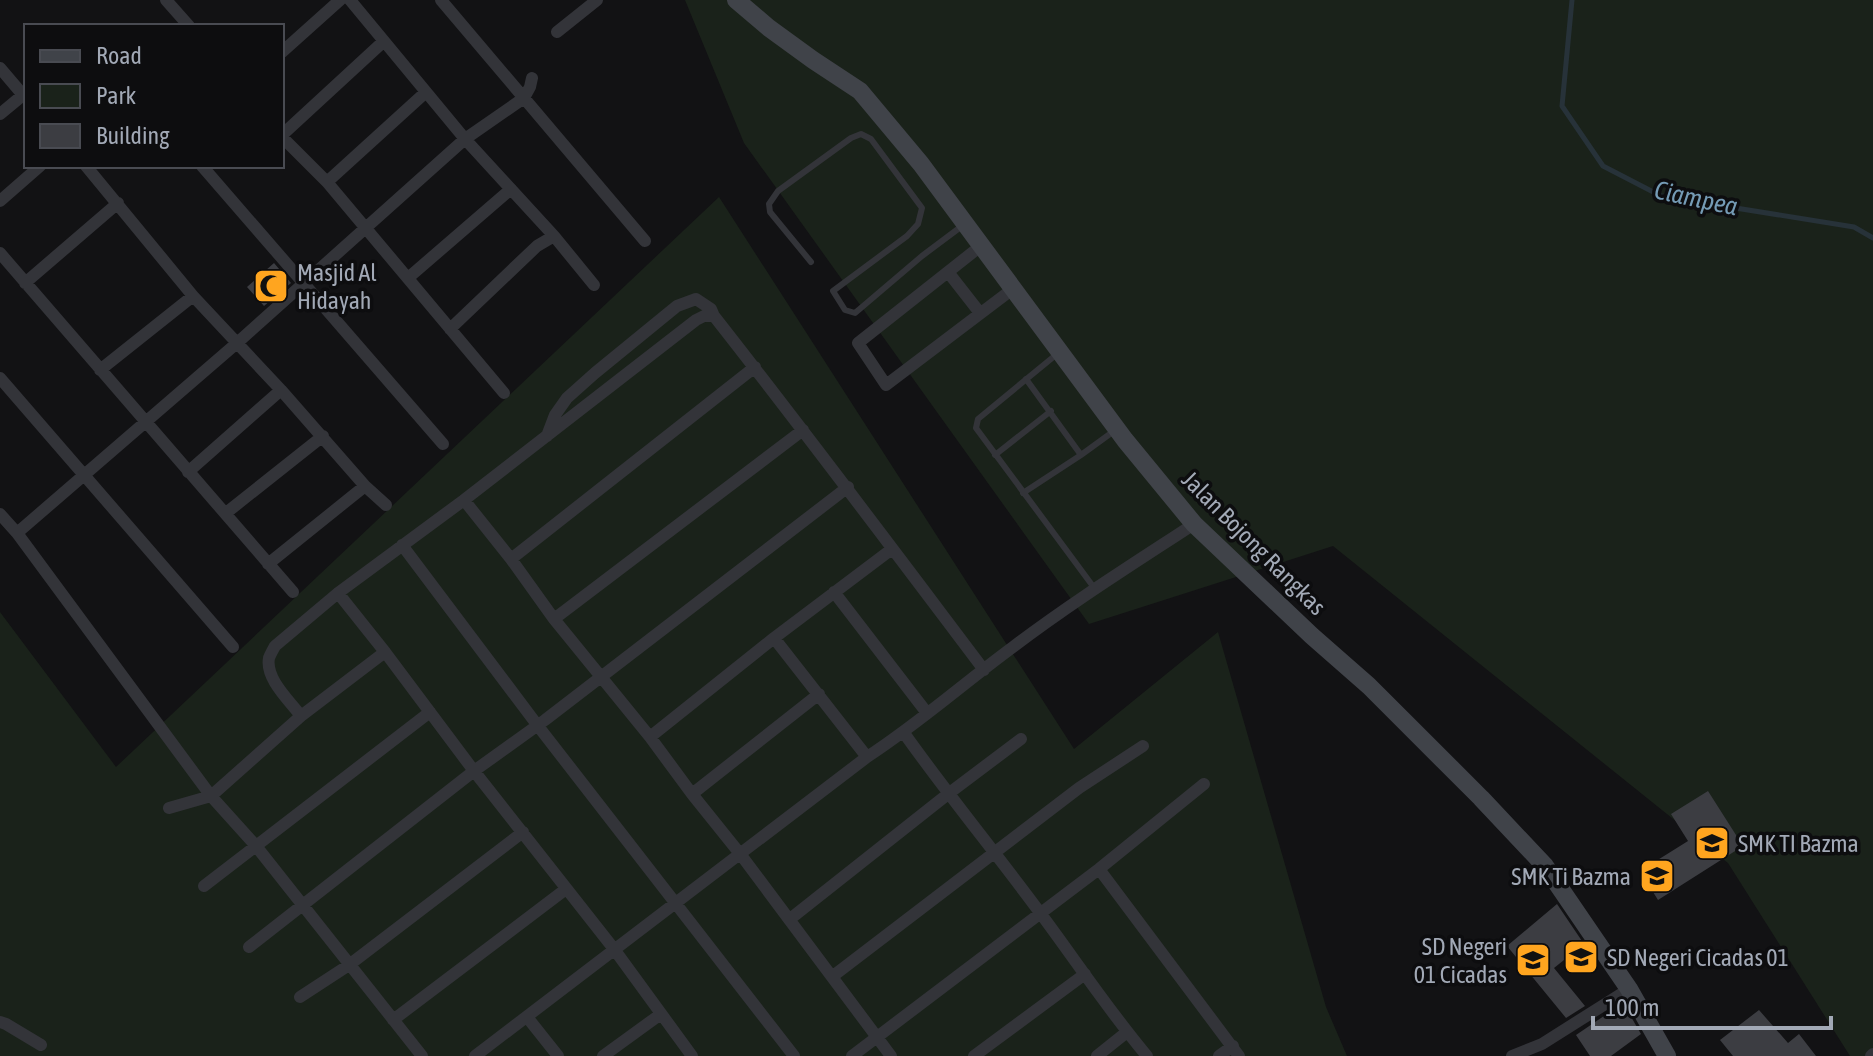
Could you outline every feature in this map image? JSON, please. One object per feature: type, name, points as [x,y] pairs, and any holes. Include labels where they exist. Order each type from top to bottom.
[{"type":"main road","name":"Jalan Bojong Rangkas","points":[[736,0],[813,60],[860,91],[901,138],[1117,429],[1194,524],[1369,686],[1545,866],[1629,989],[1667,1056]]},
{"type":"street","points":[[166,0],[187,24]]},
{"type":"street","points":[[284,50],[340,0]]},
{"type":"street","points":[[350,0],[465,139],[554,236],[594,285]]},
{"type":"street","points":[[441,0],[645,241]]},
{"type":"street","points":[[557,32],[597,0]]},
{"type":"street","points":[[284,134],[384,41]]},
{"type":"street","points":[[0,68],[23,95],[0,114]]},
{"type":"street","points":[[17,533],[237,343],[465,139],[524,98],[532,78]]},
{"type":"street","points":[[327,182],[426,92]]},
{"type":"street","points":[[284,138],[327,182],[504,393]]},
{"type":"street","points":[[0,201],[38,168]]},
{"type":"street","points":[[88,168],[193,296],[323,436],[365,486],[386,505]]},
{"type":"street","points":[[204,168],[443,444]]},
{"type":"street","points":[[408,278],[511,189]]},
{"type":"street","points":[[25,283],[118,203]]},
{"type":"street","points":[[450,329],[537,246],[554,236]]},
{"type":"street","points":[[982,245],[858,343],[886,385],[1014,288]]},
{"type":"street","points":[[0,253],[293,592]]},
{"type":"street","points":[[948,272],[980,313]]},
{"type":"street","points":[[100,370],[193,296]]},
{"type":"street","points":[[547,436],[555,415],[567,398],[677,306],[696,299],[711,309],[984,670]]},
{"type":"street","points":[[301,716],[269,669],[269,657],[275,646],[338,593],[464,500],[696,320],[714,316]]},
{"type":"street","points":[[511,559],[755,367]]},
{"type":"street","points":[[0,378],[233,647]]},
{"type":"street","points":[[188,472],[281,390]]},
{"type":"street","points":[[554,619],[803,430]]},
{"type":"street","points":[[226,513],[323,436]]},
{"type":"street","points":[[268,564],[365,486]]},
{"type":"street","points":[[249,947],[474,771],[538,726],[848,487]]},
{"type":"street","points":[[464,500],[741,855],[891,1056]]},
{"type":"street","points":[[0,514],[211,796],[256,846],[422,1056]]},
{"type":"street","points":[[475,1056],[867,757],[904,733],[1009,649],[1194,524]]},
{"type":"street","points":[[402,545],[794,1056]]},
{"type":"street","points":[[650,737],[892,549]]},
{"type":"street","points":[[834,592],[927,713]]},
{"type":"street","points":[[338,593],[614,949],[692,1056]]},
{"type":"street","points":[[774,638],[867,757]]},
{"type":"street","points":[[169,808],[211,796],[301,716],[385,652]]},
{"type":"street","points":[[692,794],[819,694]]},
{"type":"street","points":[[204,886],[430,712]]},
{"type":"street","points":[[904,733],[1147,1056]]},
{"type":"street","points":[[790,919],[1021,739]]},
{"type":"street","points":[[833,976],[1079,788],[1143,746]]},
{"type":"street","points":[[852,1056],[1099,869],[1204,784]]},
{"type":"street","points":[[300,997],[349,965],[523,832]]},
{"type":"street","points":[[1099,869],[1236,1051],[1219,1056]]},
{"type":"street","points":[[393,1020],[566,889]]},
{"type":"street","points":[[974,1056],[1085,974]]},
{"type":"street","points":[[1512,1056],[1542,1044],[1629,989]]},
{"type":"street","points":[[603,1056],[661,1014]]},
{"type":"street","points":[[527,1017],[558,1056]]},
{"type":"street","points":[[0,1022],[41,1045]]},
{"type":"street","points":[[1097,1056],[1127,1032]]},
{"type":"street","points":[[1542,1044],[1550,1056]]},
{"type":"lane","points":[[811,262],[770,212],[769,204],[778,191],[861,134],[871,139],[922,208],[918,224],[907,236],[833,291],[845,310],[855,313],[965,224]]},
{"type":"lane","points":[[1059,352],[978,419],[976,428],[1095,589]]},
{"type":"lane","points":[[1026,379],[1081,455]]},
{"type":"lane","points":[[995,455],[1051,411]]},
{"type":"lane","points":[[1023,493],[1117,429]]},
{"type":"green space","points":[[685,0],[1873,0],[1873,1056],[1850,1056],[1728,863],[1333,546],[1089,624],[744,143]]},
{"type":"green space","points":[[719,197],[1074,749],[1218,632],[1326,1007],[1347,1056],[0,1056],[0,612],[116,767]]},
{"type":"building","name":"Masjid Al Hidayah","points":[[274,263],[291,283],[264,306],[247,287]]},
{"type":"building","name":"SMK TI Bazma","points":[[1708,791],[1743,846],[1658,900],[1640,871],[1688,841],[1671,814]]},
{"type":"building","name":"SD Negeri 01 Cicadas","points":[[1557,904],[1584,944],[1554,968],[1585,1006],[1566,1018],[1507,946]]},
{"type":"building","points":[[1623,1003],[1641,1034],[1611,1056],[1590,1056],[1576,1035]]},
{"type":"building","points":[[1759,1010],[1788,1043],[1799,1034],[1816,1056],[1733,1056],[1720,1040]]},
{"type":"waterway","name":"Ciampea","points":[[1572,0],[1562,106],[1603,166],[1661,196],[1854,227],[1873,238]]},
{"type":"place","name":"Masjid Al Hidayah","points":[[271,286]]},
{"type":"place","name":"SMK TI Bazma","points":[[1712,843]]},
{"type":"place","name":"SMK Ti Bazma","points":[[1657,876]]},
{"type":"place","name":"SD Negeri Cicadas 01","points":[[1581,957]]},
{"type":"place","name":"SD Negeri 01 Cicadas","points":[[1533,960]]}]
